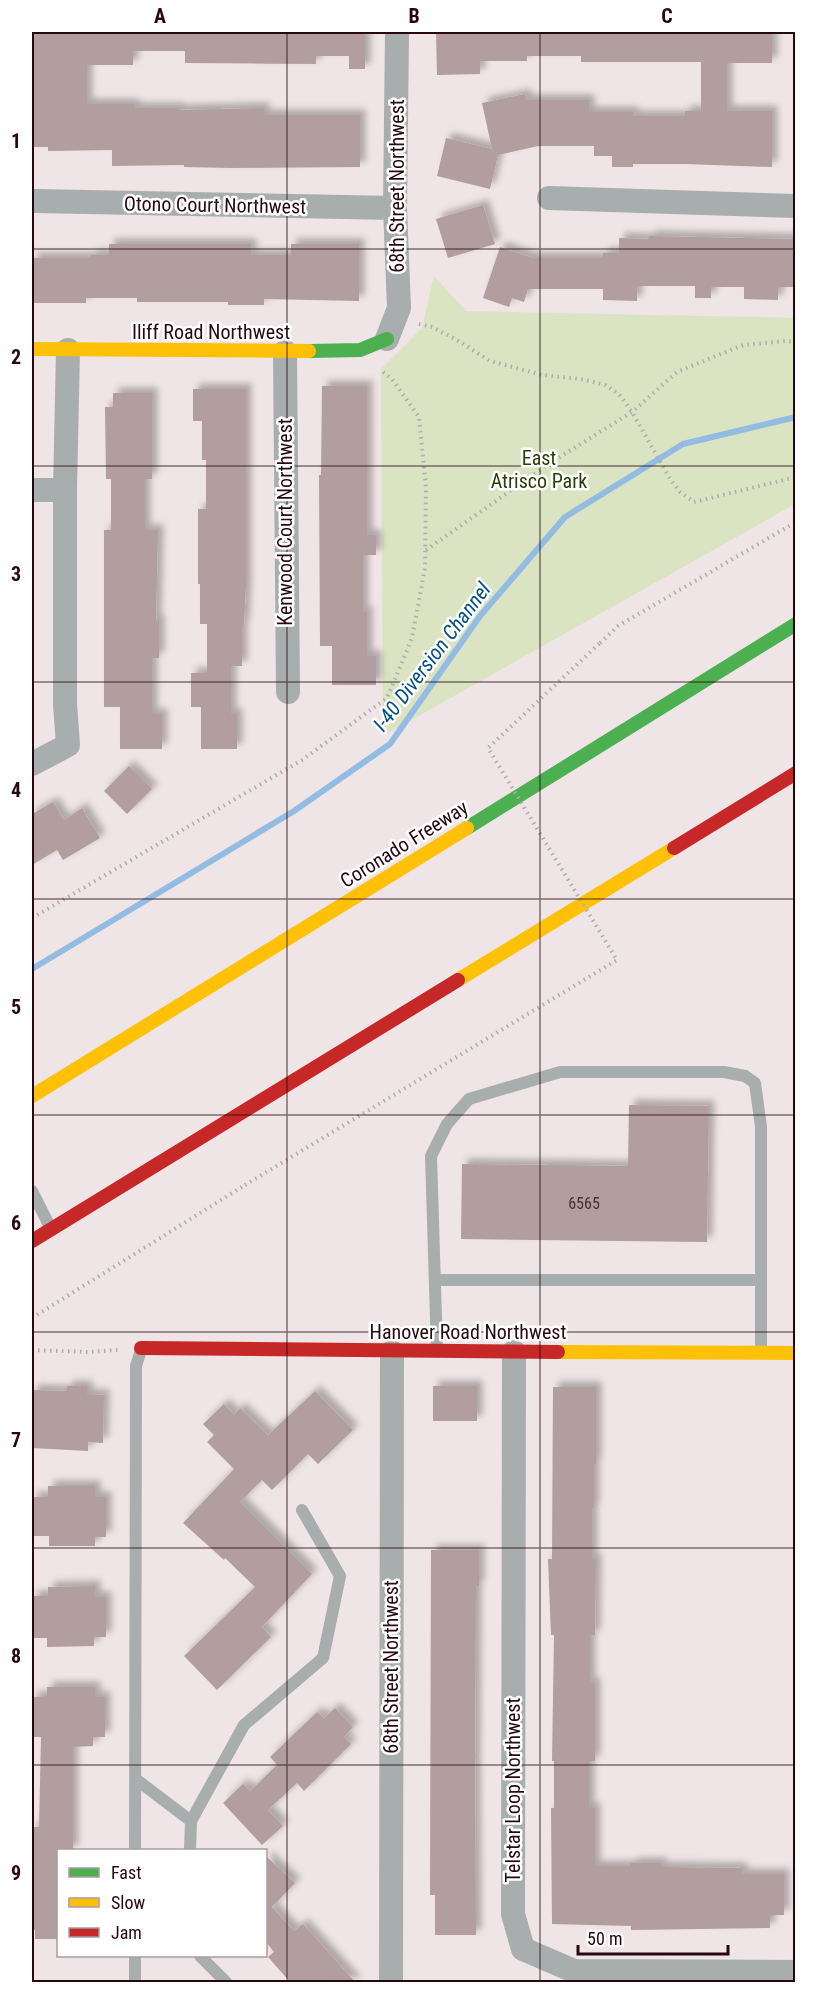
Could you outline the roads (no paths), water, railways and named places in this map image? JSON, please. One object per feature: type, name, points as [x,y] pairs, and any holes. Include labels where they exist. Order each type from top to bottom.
[{"type":"main road","name":"Iliff Road Northwest","points":[[32,350],[285,352],[360,350],[387,339]]},
{"type":"main road","name":"Coronado Freeway","points":[[32,1096],[795,624]]},
{"type":"main road","points":[[32,1241],[795,773]]},
{"type":"main road","name":"Hanover Road Northwest","points":[[141,1348],[392,1352],[795,1353]]},
{"type":"street","name":"68th Street Northwest","points":[[387,339],[399,308],[395,208],[397,32]]},
{"type":"street","points":[[549,198],[795,206]]},
{"type":"street","name":"Otono Court Northwest","points":[[34,201],[395,208]]},
{"type":"street","points":[[32,764],[68,745],[65,704],[65,490],[68,350]]},
{"type":"street","name":"Kenwood Court Northwest","points":[[285,352],[288,692]]},
{"type":"street","points":[[32,490],[65,490]]},
{"type":"street","name":"68th Street Northwest","points":[[391,1983],[392,1352]]},
{"type":"street","name":"Telstar Loop Northwest","points":[[514,1352],[513,1914],[523,1949],[574,1971],[795,1971]]},
{"type":"lane","points":[[437,1352],[431,1156],[447,1124],[469,1100],[560,1072],[724,1072],[745,1076],[755,1083],[761,1127],[761,1353]]},
{"type":"lane","points":[[32,1191],[51,1229]]},
{"type":"lane","points":[[436,1280],[761,1280]]},
{"type":"lane","points":[[135,1849],[137,1780],[136,1366],[141,1348]]},
{"type":"lane","points":[[190,1849],[191,1821],[244,1725],[323,1658],[340,1576],[302,1510]]},
{"type":"lane","points":[[137,1780],[191,1821]]},
{"type":"lane","points":[[135,1957],[135,1983]]},
{"type":"lane","points":[[201,1957],[226,1983]]},
{"type":"waterway","name":"I-40 Diversion Channel","points":[[32,969],[294,811],[390,744],[480,616],[565,517],[683,444],[796,417]]},
{"type":"park label","name":"East Atrisco Park","points":[[539,470]]}]
